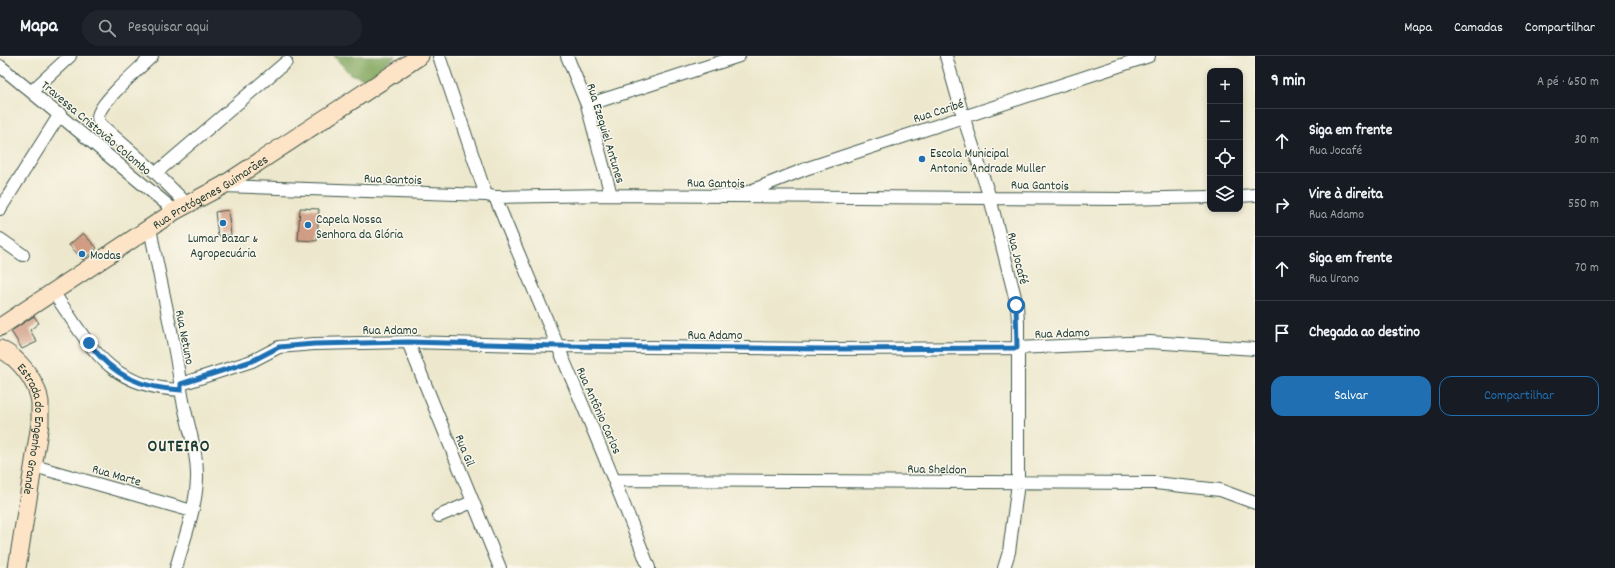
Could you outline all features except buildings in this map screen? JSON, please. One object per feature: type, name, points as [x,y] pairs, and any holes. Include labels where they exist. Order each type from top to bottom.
[{"type":"street","points":[[32,91],[70,56]]},
{"type":"street","points":[[152,56],[117,90],[99,112],[97,119],[100,124],[156,173],[181,208]]},
{"type":"street","name":"Rua Protógenes Guimarães","points":[[0,327],[181,208],[222,186],[420,56]]},
{"type":"street","name":"Rua Antônio Carlos","points":[[439,56],[491,196],[615,480],[649,568]]},
{"type":"street","name":"Rua Ezequiel Antunes","points":[[567,56],[587,105],[611,195]]},
{"type":"street","points":[[587,105],[740,56]]},
{"type":"street","name":"Rua Jocafé","points":[[946,56],[963,116],[990,198],[1016,305],[1018,483],[1009,552],[1004,568]]},
{"type":"street","name":"Rua Caribé","points":[[738,197],[808,168],[1149,56]]},
{"type":"street","points":[[156,173],[286,62]]},
{"type":"street","name":"Travessa Cristovão Colombo","points":[[0,66],[181,208]]},
{"type":"street","points":[[0,209],[60,114]]},
{"type":"street","name":"Rua Gantois","points":[[222,186],[491,196],[611,195],[1122,199],[1207,197]]},
{"type":"street","points":[[1243,196],[1255,195]]},
{"type":"street","name":"Rua Netuno","points":[[150,228],[192,436],[197,479],[192,511],[176,568]]},
{"type":"street","points":[[0,238],[23,254]]},
{"type":"street","points":[[53,292],[100,359],[115,371],[131,380],[151,386],[181,387]]},
{"type":"street","name":"Rua Adamo","points":[[181,387],[252,361],[279,347],[408,342],[557,346],[822,349],[1017,348],[1150,342],[1255,349]]},
{"type":"street","name":"Rua Gil","points":[[408,342],[500,568]]},
{"type":"street","name":"Estrada do Engenho Grande","points":[[0,349],[16,360],[28,374],[35,385],[40,401],[40,424],[17,568]]},
{"type":"street","name":"Rua Marte","points":[[34,466],[192,511]]},
{"type":"street","name":"Rua Sheldon","points":[[615,480],[1155,483],[1220,490],[1255,503]]},
{"type":"street","points":[[439,516],[472,502]]},
{"type":"green space","points":[[334,56],[395,56],[366,79],[350,74]]},
{"type":"place","name":"Escola Municipal Antonio Andrade Muller","points":[[922,159]]},
{"type":"place","name":"Lumar Bazar & Agropecuária","points":[[223,223]]},
{"type":"place","name":"Capela Nossa Senhora da Glória","points":[[308,225]]},
{"type":"place","name":"Modas","points":[[82,254]]},
{"type":"district","name":"OUTEIRO","points":[[179,445]]},
{"type":"route","points":[[89,343],[100,359],[115,371],[131,380],[164,389],[181,390],[181,384],[252,361],[279,347],[314,344],[408,342],[557,346],[829,349],[1017,348],[1018,323],[1016,305]]}]
